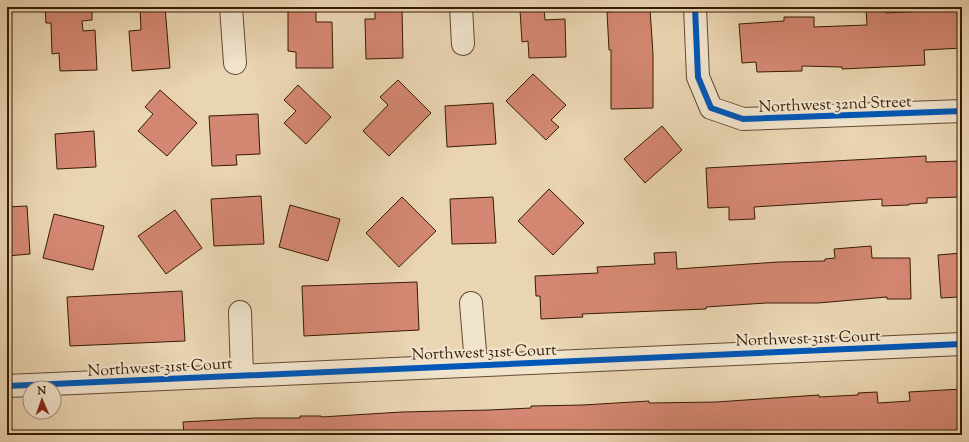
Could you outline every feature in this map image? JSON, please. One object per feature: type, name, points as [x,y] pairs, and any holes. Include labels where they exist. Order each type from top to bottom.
[{"type":"street","points":[[231,7],[235,63]]},
{"type":"street","points":[[461,7],[462,44]]},
{"type":"street","name":"Northwest 32nd Street","points":[[695,7],[698,77],[711,108],[742,119],[962,111]]},
{"type":"street","points":[[471,303],[476,364]]},
{"type":"street","points":[[240,312],[242,375]]},
{"type":"street","name":"Northwest 31st Court","points":[[7,386],[476,364],[962,344]]},
{"type":"building","points":[[45,7],[92,7],[92,20],[82,21],[83,31],[95,30],[97,70],[60,71],[59,53],[52,54],[51,23],[46,23]]},
{"type":"building","points":[[140,7],[165,7],[170,68],[132,71],[129,31],[141,30]]},
{"type":"building","points":[[288,7],[316,7],[316,22],[332,22],[333,68],[296,68],[296,52],[288,51]]},
{"type":"building","points":[[375,7],[402,7],[403,58],[366,59],[365,19],[375,19]]},
{"type":"building","points":[[885,7],[886,13],[962,9],[962,48],[924,50],[925,65],[842,69],[842,67],[802,66],[802,71],[757,72],[756,62],[742,63],[739,24],[784,21],[784,17],[814,17],[814,27],[867,25],[866,8]]},
{"type":"building","points":[[544,9],[545,20],[565,19],[566,57],[529,58],[528,41],[522,42],[520,10]]},
{"type":"building","points":[[650,9],[653,54],[653,108],[611,109],[611,50],[609,50],[607,12]]},
{"type":"building","points":[[533,74],[566,105],[551,120],[559,127],[546,140],[506,101]]},
{"type":"building","points":[[398,80],[431,113],[389,156],[363,131],[388,105],[380,97]]},
{"type":"building","points":[[298,85],[331,117],[306,144],[284,123],[296,111],[284,100]]},
{"type":"building","points":[[160,90],[197,123],[167,156],[138,131],[153,114],[145,107]]},
{"type":"building","points":[[493,103],[496,144],[447,147],[445,106]]},
{"type":"building","points":[[258,114],[260,154],[236,155],[237,165],[212,166],[209,116]]},
{"type":"building","points":[[662,126],[682,150],[645,183],[624,159]]},
{"type":"building","points":[[94,131],[96,167],[57,169],[55,134]]},
{"type":"building","points":[[926,156],[926,162],[962,161],[962,197],[927,198],[927,203],[909,205],[882,206],[882,199],[754,207],[755,219],[729,220],[729,207],[708,208],[706,168]]},
{"type":"building","points":[[549,189],[584,223],[553,255],[518,221]]},
{"type":"building","points":[[261,196],[264,244],[214,246],[211,199]]},
{"type":"building","points":[[402,197],[436,231],[399,267],[366,233]]},
{"type":"building","points":[[493,197],[496,243],[452,244],[450,199]]},
{"type":"building","points":[[290,205],[340,219],[328,261],[279,247]]},
{"type":"building","points":[[27,206],[30,254],[7,256],[7,207]]},
{"type":"building","points":[[175,210],[202,248],[166,274],[138,236]]},
{"type":"building","points":[[54,214],[104,226],[93,270],[43,258]]},
{"type":"building","points":[[871,246],[872,258],[910,258],[911,299],[887,299],[887,297],[818,303],[766,303],[706,307],[706,309],[582,314],[583,317],[541,319],[540,296],[536,296],[535,276],[598,273],[597,267],[655,264],[654,253],[676,252],[677,269],[778,262],[825,261],[825,259],[835,258],[834,249]]},
{"type":"building","points":[[962,253],[962,290],[959,290],[959,297],[941,298],[938,255]]},
{"type":"building","points":[[417,282],[419,330],[304,336],[302,286]]},
{"type":"building","points":[[182,291],[185,341],[70,346],[67,297]]},
{"type":"building","points":[[962,389],[962,431],[927,433],[927,435],[184,435],[183,422],[255,418],[300,418],[300,416],[321,417],[402,412],[489,410],[531,408],[531,406],[583,405],[649,401],[649,403],[716,402],[819,395],[819,397],[858,395],[858,393],[877,392],[878,403],[910,401],[909,392]]},
{"type":"cycle path","points":[[695,7],[698,77],[711,108],[743,119],[962,111]]},
{"type":"cycle path","points":[[7,386],[962,344]]}]
